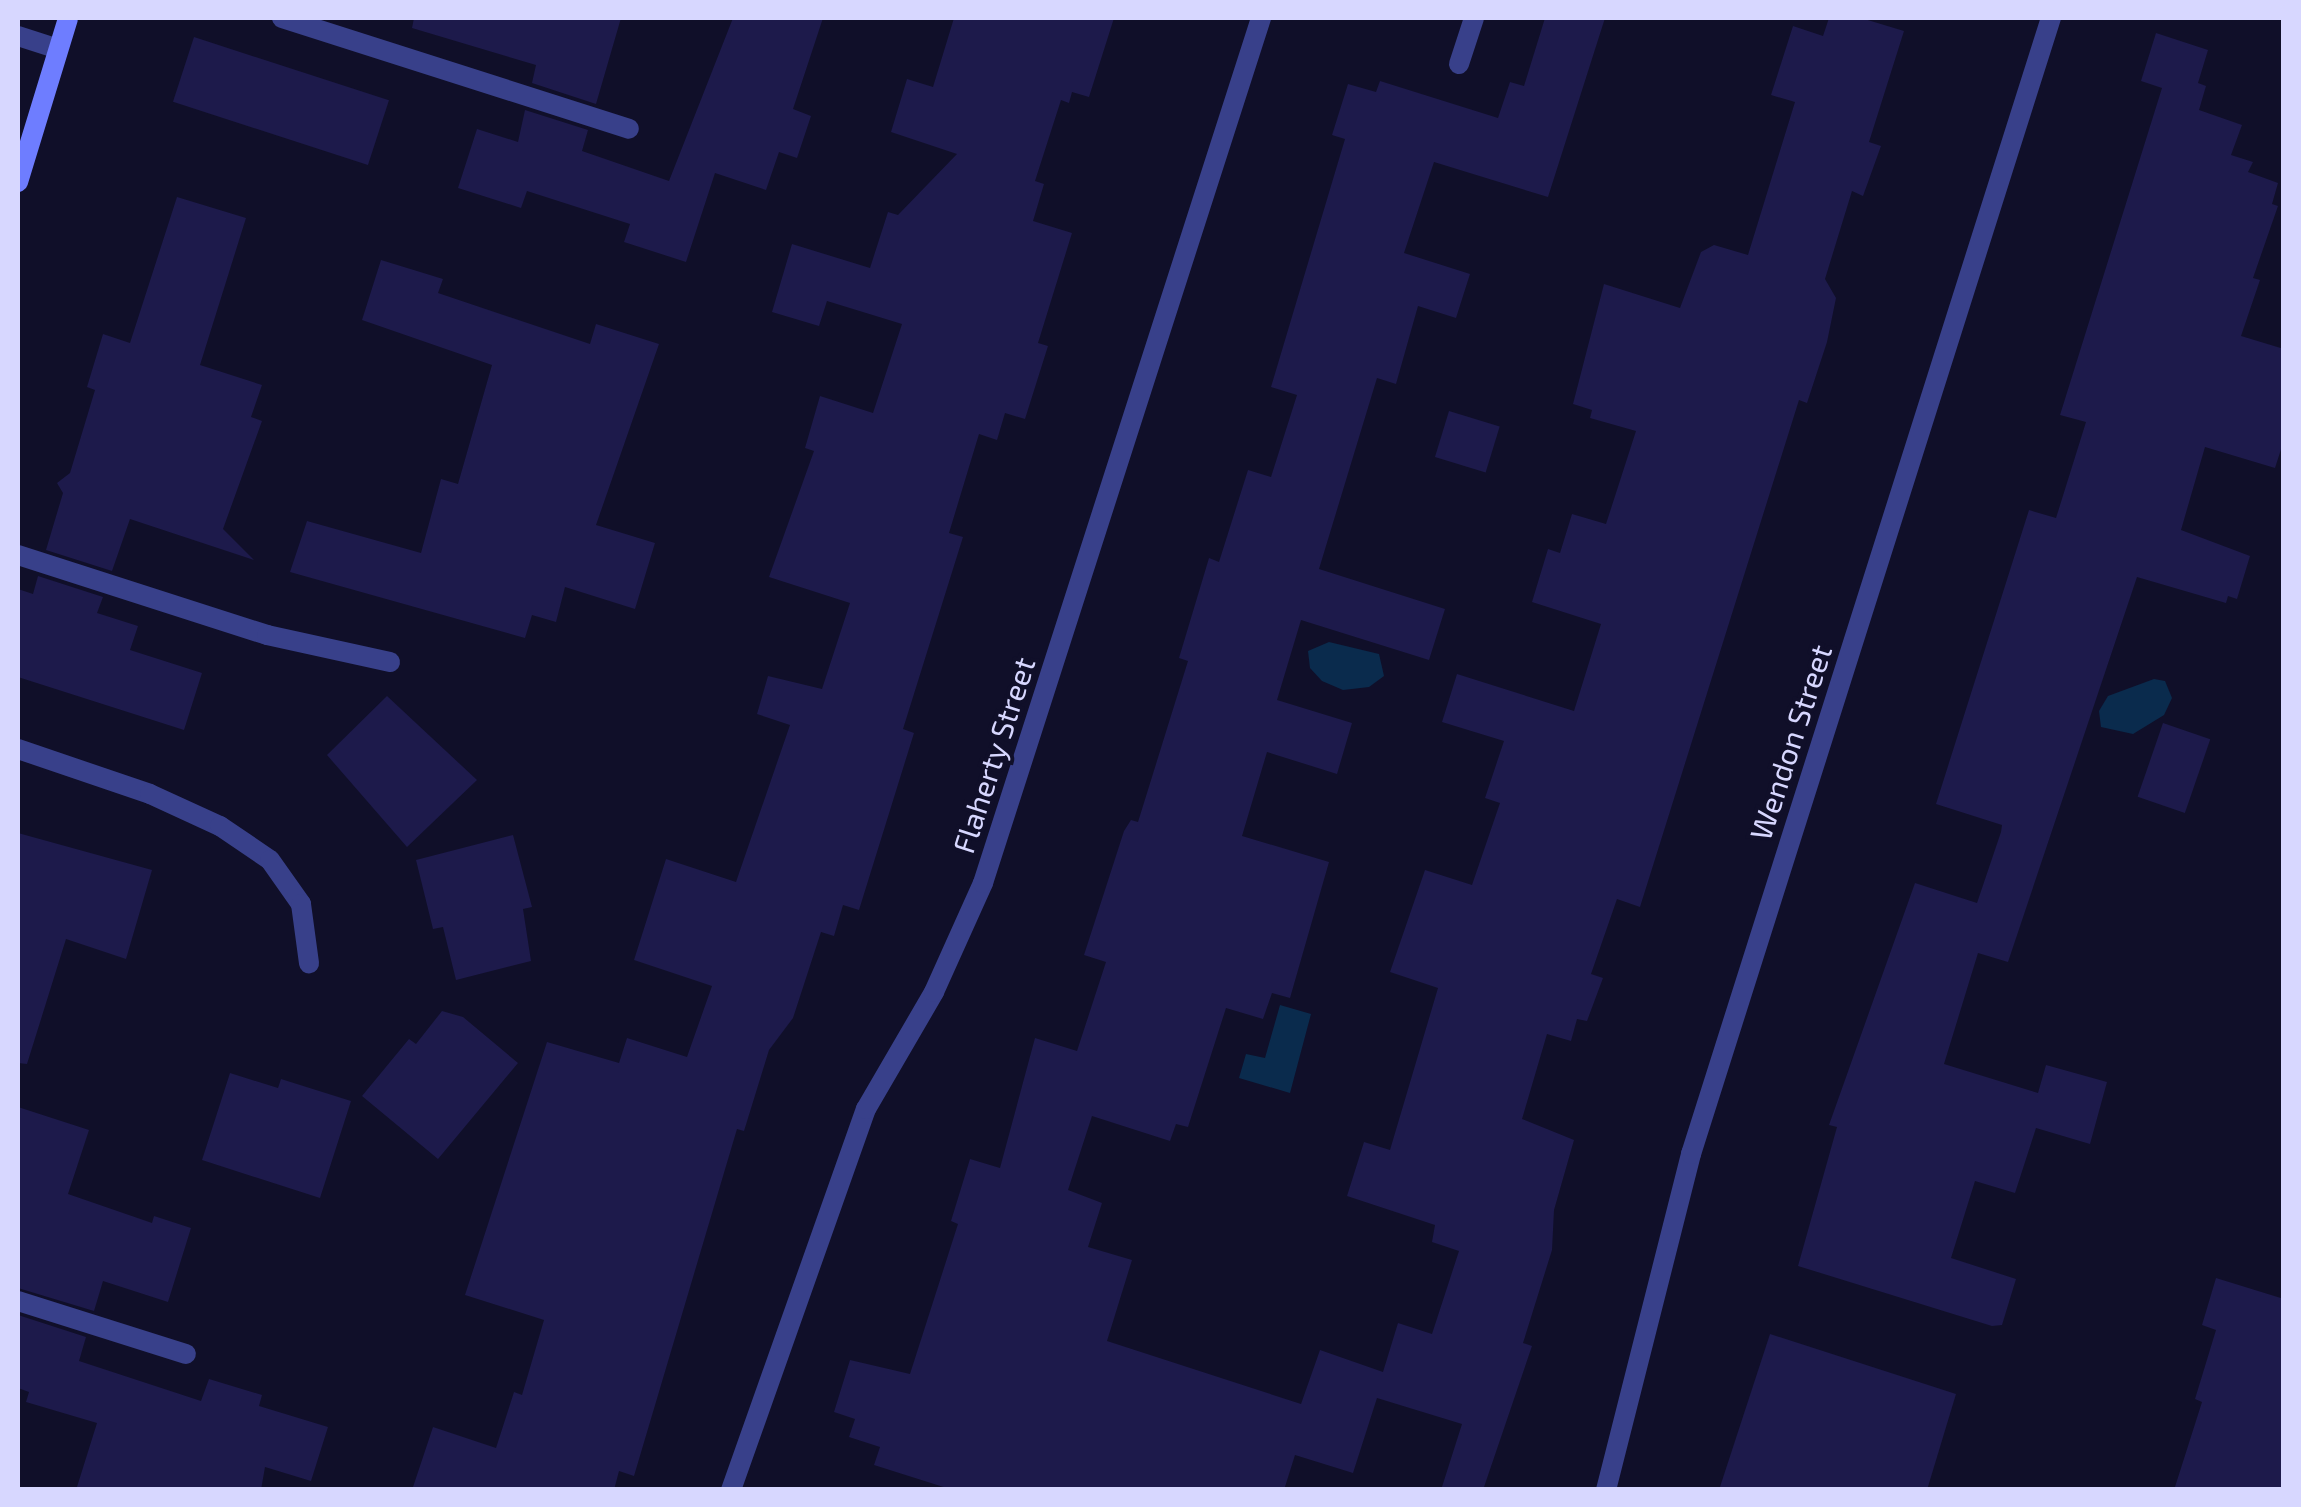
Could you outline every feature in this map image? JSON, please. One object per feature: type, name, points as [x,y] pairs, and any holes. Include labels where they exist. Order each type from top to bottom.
[{"type":"street","points":[[18,182],[68,18]]},
{"type":"street","points":[[282,18],[629,129]]},
{"type":"street","name":"Flaherty Street","points":[[731,1490],[866,1109],[934,992],[983,883],[1261,18]]},
{"type":"street","points":[[1459,64],[1474,18]]},
{"type":"street","name":"Wendon Street","points":[[1606,1490],[1691,1154],[2051,18]]},
{"type":"street","points":[[18,36],[56,48]]},
{"type":"street","points":[[18,555],[267,635],[390,662]]},
{"type":"street","points":[[18,749],[150,794],[220,826],[270,860],[301,904],[308,962]]},
{"type":"street","points":[[18,1301],[186,1354]]},
{"type":"water","points":[[1329,642],[1379,654],[1384,676],[1369,687],[1343,690],[1322,681],[1310,668],[1308,651]]},
{"type":"water","points":[[2154,679],[2165,681],[2172,698],[2164,715],[2133,734],[2101,727],[2099,711],[2108,696]]},
{"type":"water","points":[[1280,1005],[1311,1014],[1290,1093],[1239,1078],[1246,1054],[1265,1058]]},
{"type":"building","points":[[414,18],[621,18],[596,104],[532,83],[536,65],[412,28]]},
{"type":"building","points":[[733,18],[823,18],[793,109],[811,116],[797,158],[779,152],[766,190],[715,173],[686,262],[624,242],[630,224],[527,191],[521,208],[458,188],[477,129],[518,142],[525,110],[588,130],[582,151],[669,181]]},
{"type":"building","points":[[954,18],[1114,18],[1089,97],[1072,92],[1069,103],[1061,100],[1035,181],[1044,184],[1033,221],[1072,233],[1038,343],[1048,346],[1025,419],[1005,413],[997,440],[979,434],[949,533],[963,537],[903,729],[914,733],[859,910],[843,905],[834,936],[821,932],[793,1018],[769,1050],[744,1131],[737,1129],[634,1476],[619,1471],[614,1490],[412,1490],[433,1427],[496,1448],[514,1392],[522,1395],[544,1320],[465,1295],[547,1042],[619,1063],[627,1038],[687,1057],[712,986],[634,960],[666,859],[736,882],[790,725],[757,714],[768,676],[822,689],[850,603],[769,577],[814,451],[805,448],[820,396],[873,413],[902,324],[827,301],[819,326],[772,312],[792,244],[870,268],[888,212],[898,215],[957,154],[891,132],[907,79],[933,87]]},
{"type":"building","points":[[1545,18],[1605,18],[1548,197],[1434,162],[1404,253],[1470,274],[1456,318],[1418,306],[1396,384],[1377,378],[1319,569],[1445,609],[1429,660],[1301,620],[1277,700],[1352,723],[1337,774],[1267,752],[1242,836],[1329,862],[1290,998],[1272,993],[1263,1019],[1226,1008],[1188,1127],[1176,1124],[1170,1141],[1092,1116],[1068,1190],[1102,1203],[1088,1247],[1132,1260],[1107,1341],[1301,1404],[1320,1350],[1383,1372],[1398,1323],[1432,1334],[1459,1251],[1432,1242],[1435,1225],[1347,1196],[1364,1142],[1390,1150],[1438,988],[1390,972],[1425,870],[1472,885],[1500,803],[1485,798],[1504,741],[1442,722],[1457,674],[1574,711],[1601,624],[1532,602],[1548,549],[1560,553],[1572,514],[1606,524],[1636,431],[1590,418],[1592,410],[1573,404],[1604,284],[1680,308],[1701,252],[1714,245],[1748,255],[1795,102],[1771,95],[1793,26],[1823,36],[1829,18],[1861,18],[1904,31],[1869,142],[1881,146],[1863,196],[1852,191],[1825,279],[1836,298],[1827,342],[1807,403],[1799,400],[1640,907],[1617,899],[1591,974],[1603,978],[1587,1021],[1577,1019],[1571,1041],[1547,1034],[1522,1119],[1574,1140],[1554,1210],[1552,1250],[1523,1343],[1532,1346],[1483,1490],[1441,1490],[1462,1424],[1377,1398],[1353,1473],[1295,1455],[1284,1490],[953,1490],[874,1465],[880,1447],[849,1437],[855,1419],[834,1412],[850,1360],[910,1374],[958,1224],[951,1221],[970,1159],[1000,1168],[1035,1038],[1077,1051],[1106,962],[1084,955],[1124,831],[1131,820],[1138,822],[1188,661],[1179,658],[1209,558],[1219,562],[1248,470],[1271,477],[1297,395],[1271,387],[1345,139],[1332,135],[1348,84],[1376,92],[1380,81],[1498,118],[1510,82],[1524,86]]},
{"type":"building","points":[[2156,33],[2208,50],[2198,83],[2206,86],[2199,110],[2242,125],[2231,155],[2253,162],[2248,172],[2278,183],[2272,204],[2278,206],[2253,278],[2260,280],[2241,336],[2284,349],[2284,440],[2275,468],[2205,447],[2181,530],[2250,556],[2237,599],[2228,596],[2226,603],[2137,577],[2008,962],[1978,953],[1944,1064],[2038,1093],[2046,1065],[2107,1082],[2090,1144],[2036,1128],[2015,1193],[1975,1181],[1951,1258],[2016,1279],[2002,1325],[1992,1326],[1798,1266],[1837,1127],[1829,1125],[1915,883],[1977,903],[2001,832],[2002,825],[1936,804],[2029,510],[2056,518],[2086,422],[2060,415],[2162,88],[2141,81]]},
{"type":"building","points":[[194,37],[389,100],[368,165],[173,102]]},
{"type":"building","points":[[177,197],[246,218],[200,365],[262,385],[251,417],[262,421],[223,529],[254,560],[130,519],[112,571],[46,550],[63,493],[57,483],[70,473],[95,390],[87,387],[103,334],[130,343]]},
{"type":"building","points":[[381,260],[443,279],[438,293],[590,344],[596,324],[659,344],[596,525],[655,543],[635,609],[565,587],[556,622],[532,615],[525,638],[290,572],[307,521],[421,553],[441,479],[458,484],[492,365],[362,320]]},
{"type":"building","points":[[1449,411],[1500,426],[1486,472],[1435,457]]},
{"type":"building","points":[[38,576],[103,597],[97,613],[138,626],[130,650],[202,673],[184,730],[18,677],[18,589],[33,594]]},
{"type":"building","points":[[387,696],[477,780],[407,847],[327,755]]},
{"type":"building","points":[[2163,723],[2210,739],[2185,813],[2138,797]]},
{"type":"building","points":[[18,833],[152,870],[126,959],[66,939],[27,1064],[18,1063]]},
{"type":"building","points":[[513,835],[532,907],[523,909],[531,961],[456,980],[443,927],[433,929],[416,860]]},
{"type":"building","points":[[442,1011],[463,1017],[518,1063],[438,1159],[362,1096],[409,1039],[416,1044]]},
{"type":"building","points":[[230,1073],[278,1088],[281,1079],[351,1101],[320,1198],[202,1160]]},
{"type":"building","points":[[18,1107],[89,1130],[68,1194],[152,1223],[154,1216],[191,1228],[168,1302],[103,1281],[94,1311],[18,1288]]},
{"type":"building","points":[[2216,1278],[2284,1299],[2284,1490],[2174,1490],[2202,1402],[2195,1399],[2216,1330],[2202,1325]]},
{"type":"building","points":[[18,1315],[86,1337],[79,1361],[201,1401],[209,1379],[262,1395],[259,1406],[328,1427],[311,1481],[265,1467],[261,1490],[76,1490],[97,1423],[26,1402],[29,1392],[18,1388]]},
{"type":"building","points":[[1770,1334],[1956,1394],[1927,1490],[1719,1490]]}]
